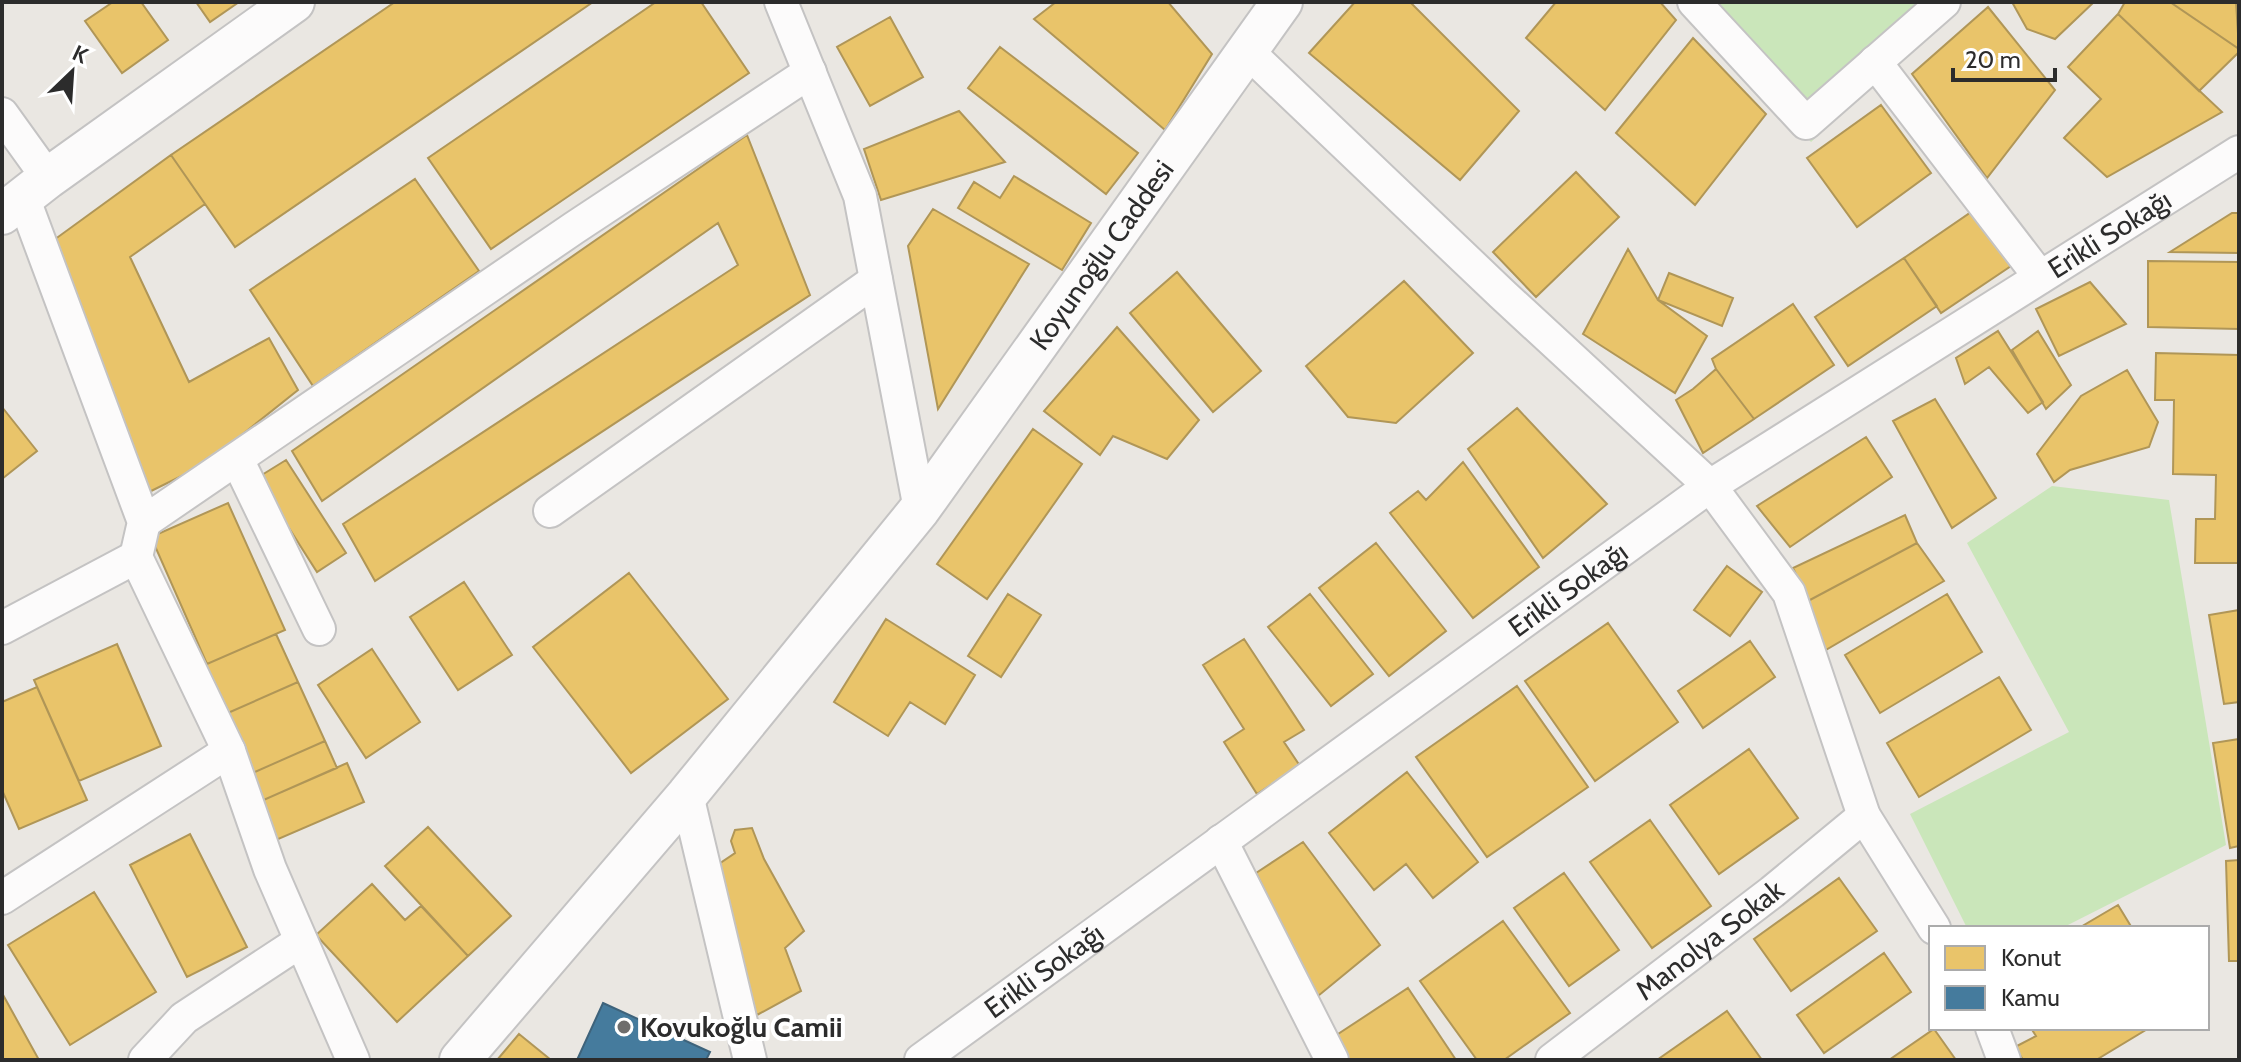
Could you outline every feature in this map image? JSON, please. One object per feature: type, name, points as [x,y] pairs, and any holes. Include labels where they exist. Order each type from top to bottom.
[{"type":"street","points":[[24,196],[294,2]]},
{"type":"street","points":[[781,2],[860,196],[920,509]]},
{"type":"street","name":"Koyunoğlu Caddesi","points":[[460,1060],[687,795],[920,509],[1282,2]]},
{"type":"street","points":[[1694,2],[1806,123],[1944,2]]},
{"type":"street","points":[[1247,51],[1502,294],[1710,486],[1789,593],[1864,816],[1933,926]]},
{"type":"street","points":[[1875,62],[2040,277]]},
{"type":"street","points":[[144,522],[587,219],[810,72]]},
{"type":"street","points":[[2,114],[24,196],[144,522],[136,557],[229,751],[270,869],[353,1060]]},
{"type":"street","name":"Erikli Sokağı","points":[[921,1060],[1710,486],[2239,152]]},
{"type":"street","points":[[550,511],[876,280]]},
{"type":"street","points":[[237,459],[319,629]]},
{"type":"street","points":[[2,628],[136,557]]},
{"type":"street","points":[[2,898],[229,751]]},
{"type":"street","points":[[687,795],[750,1060]]},
{"type":"street","name":"Manolya Sokak","points":[[1552,1060],[1772,892],[1864,816]]},
{"type":"street","points":[[1221,841],[1332,1060]]},
{"type":"street","points":[[145,1060],[184,1018],[301,941]]},
{"type":"street","points":[[1993,1030],[2004,1060]]},
{"type":"green space","points":[[1678,2],[1961,2],[1811,142]]},
{"type":"green space","points":[[2052,486],[2169,500],[2226,845],[2066,926],[1966,926],[1910,814],[2069,732],[1967,543]]},
{"type":"building: Konut","points":[[113,2],[141,2],[168,40],[122,73],[85,21]]},
{"type":"building: Konut","points":[[196,2],[239,2],[210,22]]},
{"type":"building: Konut","points":[[395,2],[593,2],[235,247],[171,155]]},
{"type":"building: Konut","points":[[656,2],[701,2],[749,73],[491,249],[428,158]]},
{"type":"building: Konut","points":[[1056,2],[1168,2],[1212,54],[1165,130],[1034,19]]},
{"type":"building: Konut","points":[[1355,2],[1410,2],[1519,111],[1460,180],[1309,53]]},
{"type":"building: Konut","points":[[1556,2],[1660,2],[1676,20],[1605,110],[1526,38]]},
{"type":"building: Konut","points":[[2012,2],[2094,2],[2055,39],[2027,29]]},
{"type":"building: Konut","points":[[2125,2],[2170,2],[2239,49],[2239,52],[2199,91],[2118,14]]},
{"type":"building: Konut","points":[[2170,2],[2236,2],[2239,49]]},
{"type":"building: Konut","points":[[1988,7],[2055,90],[1987,178],[1912,74]]},
{"type":"building: Konut","points":[[2118,14],[2222,112],[2107,177],[2064,138],[2101,99],[2068,67]]},
{"type":"building: Konut","points":[[890,17],[923,77],[870,106],[837,47]]},
{"type":"building: Konut","points":[[1693,38],[1766,114],[1695,205],[1616,133]]},
{"type":"building: Konut","points":[[1000,47],[1138,153],[1106,194],[968,88]]},
{"type":"building: Konut","points":[[1881,105],[1931,173],[1857,227],[1807,158]]},
{"type":"building: Konut","points":[[959,111],[1005,162],[881,200],[864,149]]},
{"type":"building: Konut","points":[[747,135],[810,295],[375,581],[343,524],[738,265],[718,223],[322,501],[292,451]]},
{"type":"building: Konut","points":[[171,155],[205,204],[130,257],[189,382],[269,338],[298,390],[204,465],[143,495],[47,245]]},
{"type":"building: Konut","points":[[1576,172],[1619,217],[1536,297],[1493,252]]},
{"type":"building: Konut","points":[[1014,176],[1091,223],[1062,270],[958,208],[974,182],[1000,198]]},
{"type":"building: Konut","points":[[415,179],[479,271],[313,386],[250,290]]},
{"type":"building: Konut","points":[[1980,206],[2017,262],[1941,313],[1904,258]]},
{"type":"building: Konut","points":[[933,209],[1029,264],[938,409],[908,246]]},
{"type":"building: Konut","points":[[2232,213],[2239,213],[2239,253],[2170,252]]},
{"type":"building: Konut","points":[[1628,249],[1658,300],[1707,336],[1675,393],[1583,334]]},
{"type":"building: Konut","points":[[1904,258],[1937,306],[1848,366],[1815,317]]},
{"type":"building: Konut","points":[[2148,261],[2239,262],[2239,329],[2148,327]]},
{"type":"building: Konut","points":[[1177,272],[1261,371],[1213,412],[1130,313]]},
{"type":"building: Konut","points":[[1669,273],[1733,298],[1722,326],[1658,300]]},
{"type":"building: Konut","points":[[1404,281],[1473,353],[1396,423],[1348,417],[1306,366]]},
{"type":"building: Konut","points":[[2090,282],[2126,324],[2059,356],[2036,309]]},
{"type":"building: Konut","points":[[1793,304],[1834,365],[1754,419],[1716,369],[1712,359]]},
{"type":"building: Konut","points":[[1117,327],[1199,420],[1167,459],[1113,436],[1100,455],[1044,411]]},
{"type":"building: Konut","points":[[1998,331],[2043,402],[2028,413],[1989,367],[1965,384],[1956,358]]},
{"type":"building: Konut","points":[[2038,331],[2071,385],[2046,409],[2012,350]]},
{"type":"building: Konut","points":[[2156,353],[2239,355],[2239,563],[2195,563],[2196,519],[2215,519],[2216,475],[2173,474],[2174,400],[2155,400]]},
{"type":"building: Konut","points":[[1716,369],[1754,419],[1703,453],[1676,400]]},
{"type":"building: Konut","points":[[2127,370],[2158,422],[2149,447],[2070,470],[2054,482],[2037,454],[2081,396]]},
{"type":"building: Konut","points":[[1935,399],[1996,498],[1952,528],[1893,421]]},
{"type":"building: Konut","points":[[2,407],[37,451],[2,479]]},
{"type":"building: Konut","points":[[1517,408],[1607,504],[1543,558],[1468,449]]},
{"type":"building: Konut","points":[[1033,429],[1082,464],[987,599],[937,564]]},
{"type":"building: Konut","points":[[1866,437],[1892,477],[1790,547],[1757,506]]},
{"type":"building: Konut","points":[[286,460],[346,553],[317,572],[257,478]]},
{"type":"building: Konut","points":[[1463,462],[1539,567],[1473,618],[1390,513],[1418,491],[1426,500]]},
{"type":"building: Konut","points":[[228,503],[285,630],[207,664],[151,537]]},
{"type":"building: Konut","points":[[1905,515],[1917,543],[1808,601],[1793,568]]},
{"type":"building: Konut","points":[[1376,543],[1446,631],[1389,676],[1319,588]]},
{"type":"building: Konut","points":[[1917,543],[1944,581],[1824,651],[1808,601]]},
{"type":"building: Konut","points":[[1727,566],[1762,592],[1730,636],[1694,610]]},
{"type":"building: Konut","points":[[629,573],[728,699],[631,773],[533,647]]},
{"type":"building: Konut","points":[[464,582],[512,655],[458,690],[410,617]]},
{"type":"building: Konut","points":[[1008,594],[1041,615],[1001,677],[968,656]]},
{"type":"building: Konut","points":[[1310,594],[1373,674],[1331,706],[1268,627]]},
{"type":"building: Konut","points":[[1947,594],[1982,652],[1880,713],[1845,655]]},
{"type":"building: Konut","points":[[2239,610],[2239,702],[2224,704],[2209,615]]},
{"type":"building: Konut","points":[[886,619],[975,675],[945,724],[910,702],[888,736],[834,702]]},
{"type":"building: Konut","points":[[1608,623],[1678,722],[1595,781],[1525,681]]},
{"type":"building: Konut","points":[[276,634],[298,682],[221,716],[200,667]]},
{"type":"building: Konut","points":[[1244,639],[1304,730],[1284,742],[1300,766],[1257,794],[1224,742],[1244,729],[1203,665]]},
{"type":"building: Konut","points":[[1750,641],[1775,677],[1703,728],[1678,691]]},
{"type":"building: Konut","points":[[117,644],[161,746],[79,781],[34,680]]},
{"type":"building: Konut","points":[[372,649],[420,722],[366,758],[318,685]]},
{"type":"building: Konut","points":[[1999,677],[2031,730],[1919,797],[1887,743]]},
{"type":"building: Konut","points":[[298,682],[325,741],[248,775],[221,716]]},
{"type":"building: Konut","points":[[1517,686],[1588,787],[1487,857],[1416,757]]},
{"type":"building: Konut","points":[[37,687],[87,800],[19,829],[2,790],[2,702]]},
{"type":"building: Konut","points":[[2239,739],[2239,846],[2230,848],[2213,743]]},
{"type":"building: Konut","points":[[325,741],[337,768],[259,802],[248,775]]},
{"type":"building: Konut","points":[[1749,749],[1798,818],[1719,874],[1670,805]]},
{"type":"building: Konut","points":[[347,763],[364,802],[276,840],[259,802]]},
{"type":"building: Konut","points":[[1407,772],[1478,862],[1433,898],[1406,864],[1374,890],[1329,833]]},
{"type":"building: Konut","points":[[1650,820],[1711,906],[1652,948],[1590,862]]},
{"type":"building: Konut","points":[[428,827],[511,916],[468,956],[385,866]]},
{"type":"building: Konut","points":[[752,828],[764,859],[804,931],[785,948],[801,991],[757,1015],[731,961],[710,870],[735,853],[731,841],[735,830]]},
{"type":"building: Konut","points":[[190,834],[247,947],[187,977],[130,865]]},
{"type":"building: Konut","points":[[1303,842],[1380,945],[1318,996],[1256,873]]},
{"type":"building: Konut","points":[[2239,860],[2239,961],[2229,961],[2226,861]]},
{"type":"building: Konut","points":[[1564,873],[1619,950],[1569,986],[1514,908]]},
{"type":"building: Konut","points":[[1839,878],[1877,931],[1791,991],[1754,939]]},
{"type":"building: Konut","points":[[372,884],[405,920],[421,906],[468,956],[397,1022],[316,935]]},
{"type":"building: Konut","points":[[94,892],[156,992],[70,1045],[8,945]]},
{"type":"building: Konut","points":[[2118,905],[2131,926],[2082,926]]},
{"type":"building: Konut","points":[[1503,921],[1570,1013],[1504,1060],[1477,1060],[1420,981]]},
{"type":"building: Konut","points":[[1884,953],[1911,992],[1824,1053],[1797,1015]]},
{"type":"building: Konut","points":[[1408,988],[1456,1060],[1347,1060],[1332,1038]]},
{"type":"building: Konut","points":[[2,993],[39,1060],[2,1060]]},
{"type":"building: Konut","points":[[1727,1011],[1762,1060],[1657,1060]]},
{"type":"building: Konut","points":[[1935,1030],[1956,1060],[1889,1060]]},
{"type":"building: Konut","points":[[2032,1030],[2146,1030],[2096,1060],[2023,1060],[2015,1047],[2036,1036]]},
{"type":"building: Konut","points":[[519,1034],[551,1060],[497,1060]]},
{"type":"building: Kamu","name":"Kovukoğlu Camii","points":[[603,1003],[710,1052],[706,1060],[577,1060]]},
{"type":"place","name":"Kovukoğlu Camii","points":[[624,1027]]}]
